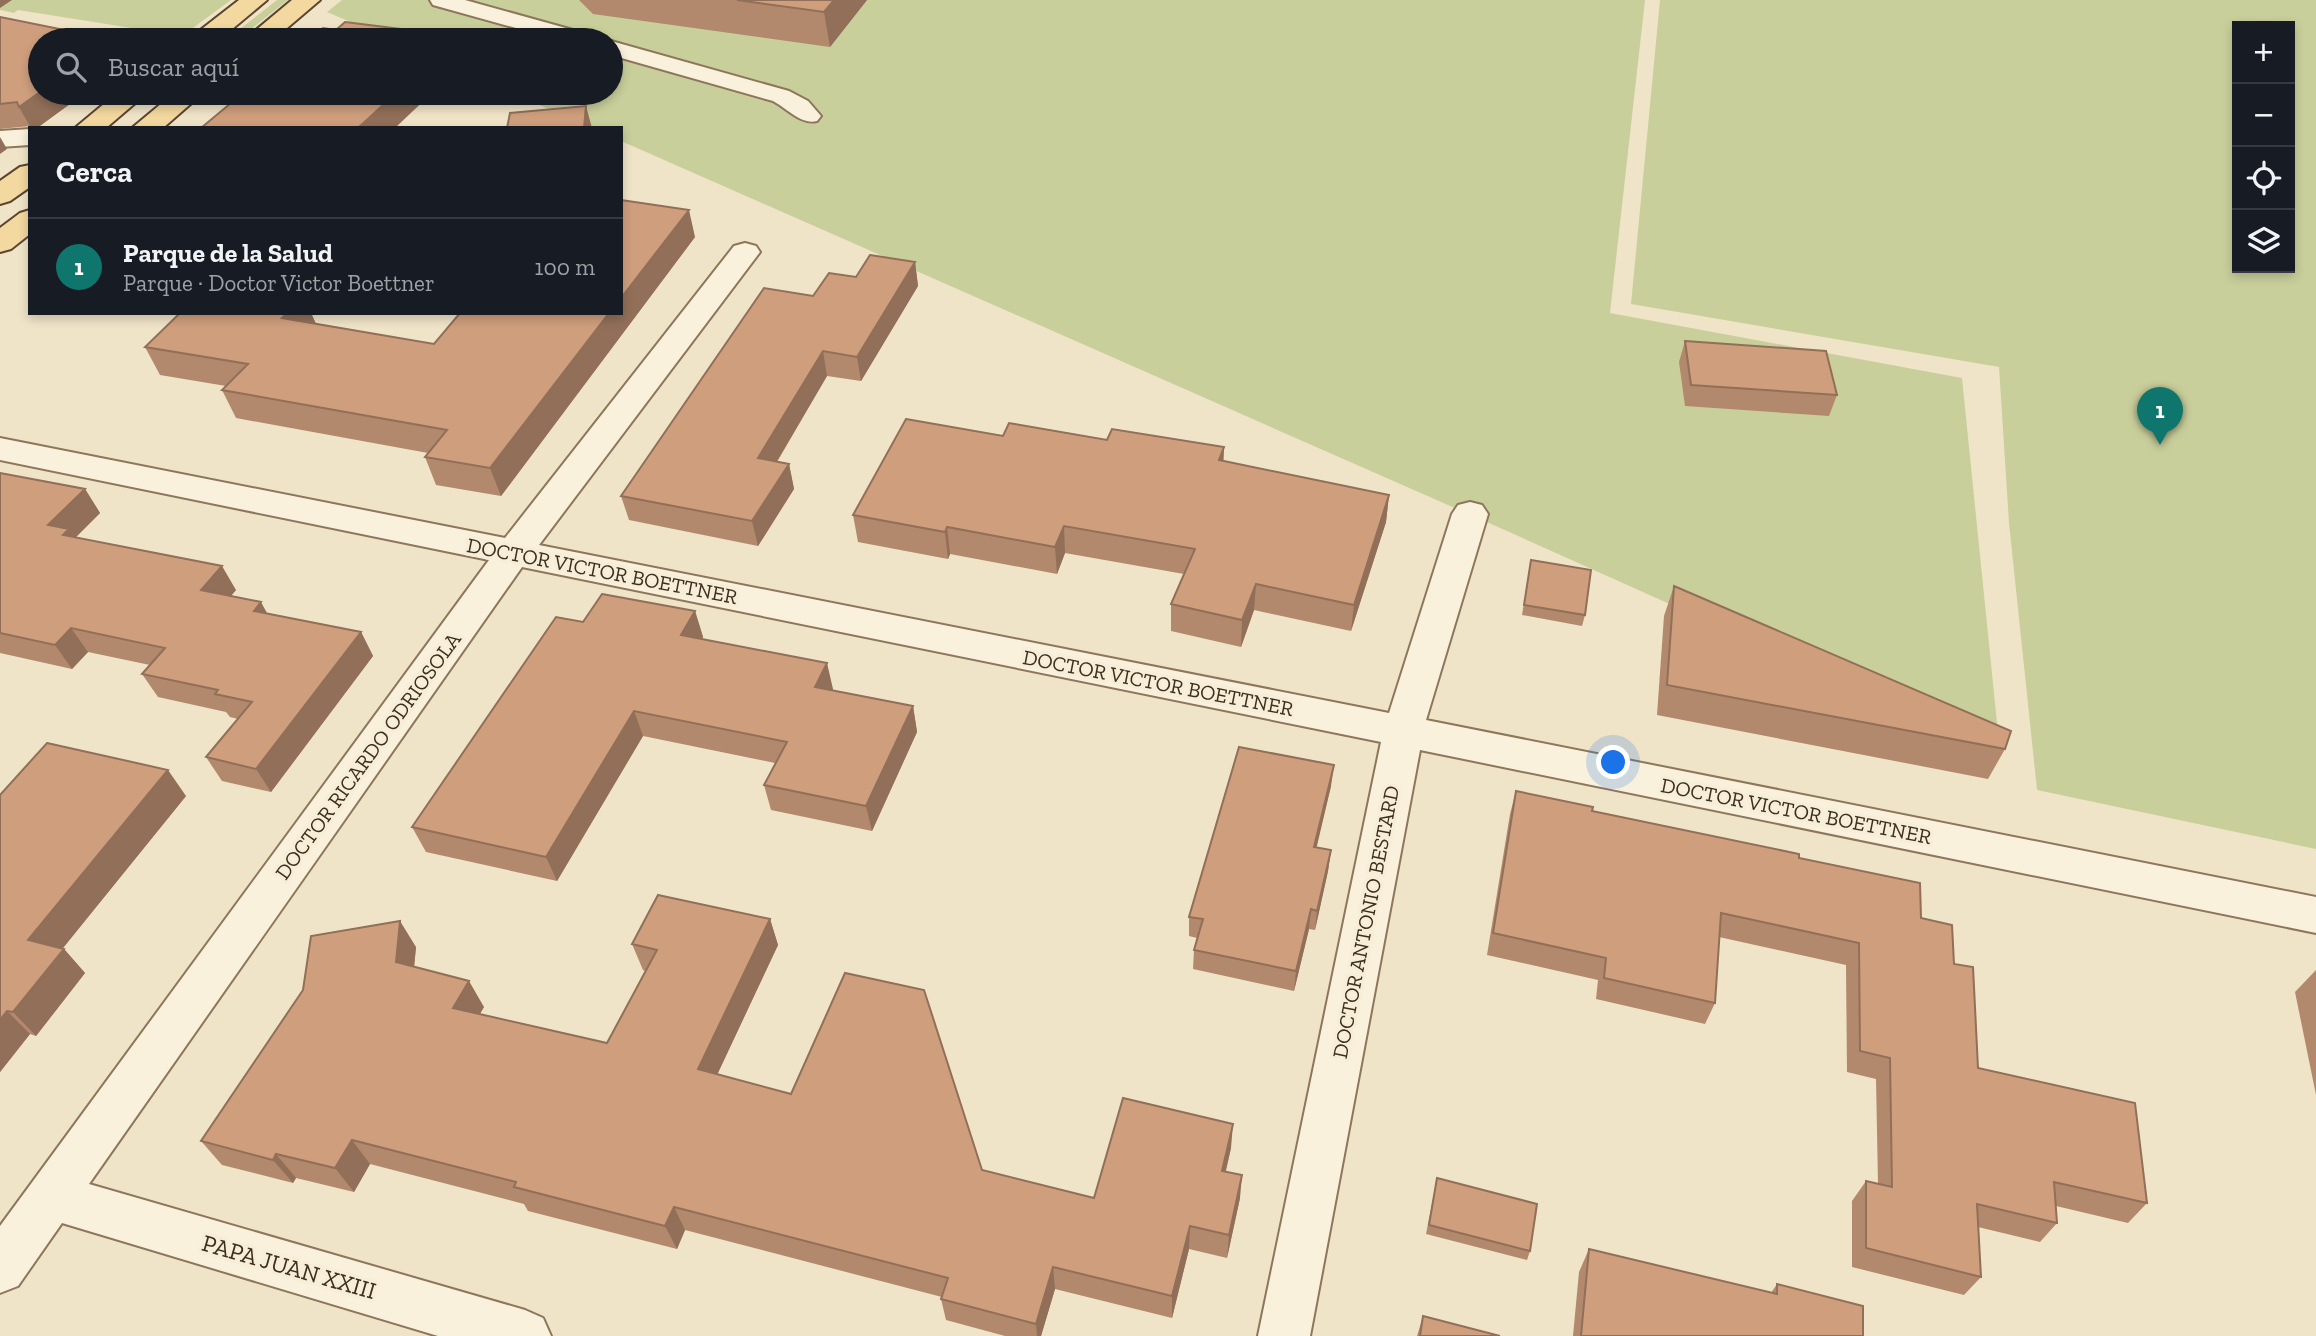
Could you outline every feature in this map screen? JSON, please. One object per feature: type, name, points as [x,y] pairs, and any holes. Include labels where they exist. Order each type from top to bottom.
[{"type":"main road","points":[[219,28],[255,0]]},
{"type":"main road","points":[[272,28],[308,0]]},
{"type":"main road","points":[[92,126],[119,105]]},
{"type":"main road","points":[[149,126],[175,105]]},
{"type":"main road","points":[[0,195],[28,174]]},
{"type":"main road","points":[[0,242],[28,221]]},
{"type":"street","points":[[0,139],[28,137]]},
{"type":"street","name":"DOCTOR RICARDO ODRIOSOLA","points":[[0,1268],[513,553],[745,252]]},
{"type":"street","name":"DOCTOR VICTOR BOETTNER","points":[[0,449],[2316,915]]},
{"type":"street","name":"DOCTOR ANTONIO BESTARD","points":[[1284,1336],[1403,732],[1470,514]]},
{"type":"street","name":"PAPA JUAN XXIII","points":[[53,1197],[524,1336]]},
{"type":"lane","points":[[441,0],[540,28]]},
{"type":"lane","points":[[623,51],[781,96],[800,106],[809,116]]},
{"type":"green space","points":[[0,0],[231,0],[193,28],[132,28],[18,10],[14,13],[0,10]]},
{"type":"green space","points":[[277,0],[288,0],[252,28],[241,28]]},
{"type":"green space","points":[[342,0],[1645,0],[1610,313],[1962,378],[2000,752],[1498,527],[623,142],[623,126],[587,126],[539,105],[623,105],[623,28],[365,28],[327,12]]},
{"type":"green space","points":[[1660,0],[2316,0],[2316,849],[2037,790],[2009,523],[1999,367],[1631,304]]},
{"type":"building","points":[[737,0],[834,0],[824,12]]},
{"type":"building","points":[[0,17],[55,28],[28,28],[28,101],[19,107],[17,102],[0,104]]},
{"type":"building","points":[[345,22],[393,28],[338,28]]},
{"type":"building","points":[[229,105],[383,105],[360,126],[203,126]]},
{"type":"building","points":[[586,106],[584,126],[507,126],[510,113]]},
{"type":"building","points":[[623,200],[689,210],[623,295]]},
{"type":"building","points":[[870,255],[915,262],[857,357],[823,351],[758,458],[789,464],[752,521],[621,496],[764,288],[813,296],[829,273],[856,277]]},
{"type":"building","points":[[178,315],[285,315],[282,318],[434,344],[458,315],[607,315],[490,468],[425,457],[447,430],[222,390],[248,364],[145,347]]},
{"type":"building","points":[[1685,341],[1826,351],[1837,395],[1691,385]]},
{"type":"building","points":[[906,419],[1003,436],[1009,423],[1107,440],[1112,429],[1224,447],[1219,460],[1389,495],[1354,605],[1256,584],[1242,620],[1171,604],[1195,549],[1064,526],[1055,547],[947,527],[945,532],[853,515]]},
{"type":"building","points":[[0,473],[85,489],[48,525],[69,529],[63,535],[222,566],[201,590],[261,602],[254,611],[361,632],[256,769],[206,757],[252,702],[215,694],[218,690],[142,674],[165,648],[71,628],[55,645],[0,633]]},
{"type":"building","points":[[1531,560],[1591,570],[1585,615],[1524,605]]},
{"type":"building","points":[[1674,586],[2011,731],[2005,749],[1667,685]]},
{"type":"building","points":[[602,594],[695,611],[681,635],[827,663],[815,687],[913,706],[866,806],[764,785],[787,742],[634,711],[546,857],[412,827],[556,617],[583,622]]},
{"type":"building","points":[[47,743],[168,770],[28,940],[64,949],[13,1012],[7,1011],[0,1020],[0,795]]},
{"type":"building","points":[[1239,747],[1334,765],[1314,847],[1331,850],[1317,911],[1311,909],[1296,971],[1194,950],[1203,919],[1189,917]]},
{"type":"building","points":[[1516,791],[1593,807],[1592,811],[1799,854],[1799,858],[1920,883],[1921,918],[1952,925],[1954,964],[1973,967],[1978,1068],[2135,1103],[2147,1203],[2054,1182],[2057,1223],[1977,1204],[1981,1277],[1866,1248],[1866,1181],[1892,1187],[1890,1058],[1860,1051],[1859,943],[1721,913],[1715,1003],[1604,978],[1606,958],[1493,933]]},
{"type":"building","points":[[658,895],[770,919],[698,1069],[791,1094],[845,973],[924,990],[982,1170],[1094,1198],[1123,1098],[1233,1124],[1222,1171],[1242,1175],[1229,1235],[1190,1226],[1172,1296],[1053,1267],[1036,1324],[941,1299],[948,1278],[674,1207],[665,1226],[514,1187],[516,1182],[352,1140],[335,1168],[276,1154],[273,1160],[201,1141],[303,990],[311,936],[400,921],[396,962],[469,981],[453,1008],[607,1043],[657,950],[632,944]]},
{"type":"building","points":[[1437,1178],[1537,1204],[1530,1251],[1429,1225]]},
{"type":"building","points":[[1589,1249],[1777,1294],[1777,1284],[1863,1306],[1863,1336],[1581,1336]]},
{"type":"building","points":[[1423,1316],[1500,1336],[1420,1336]]},
{"type":"place","name":"Parque de la Salud","points":[[2160,445]]}]
